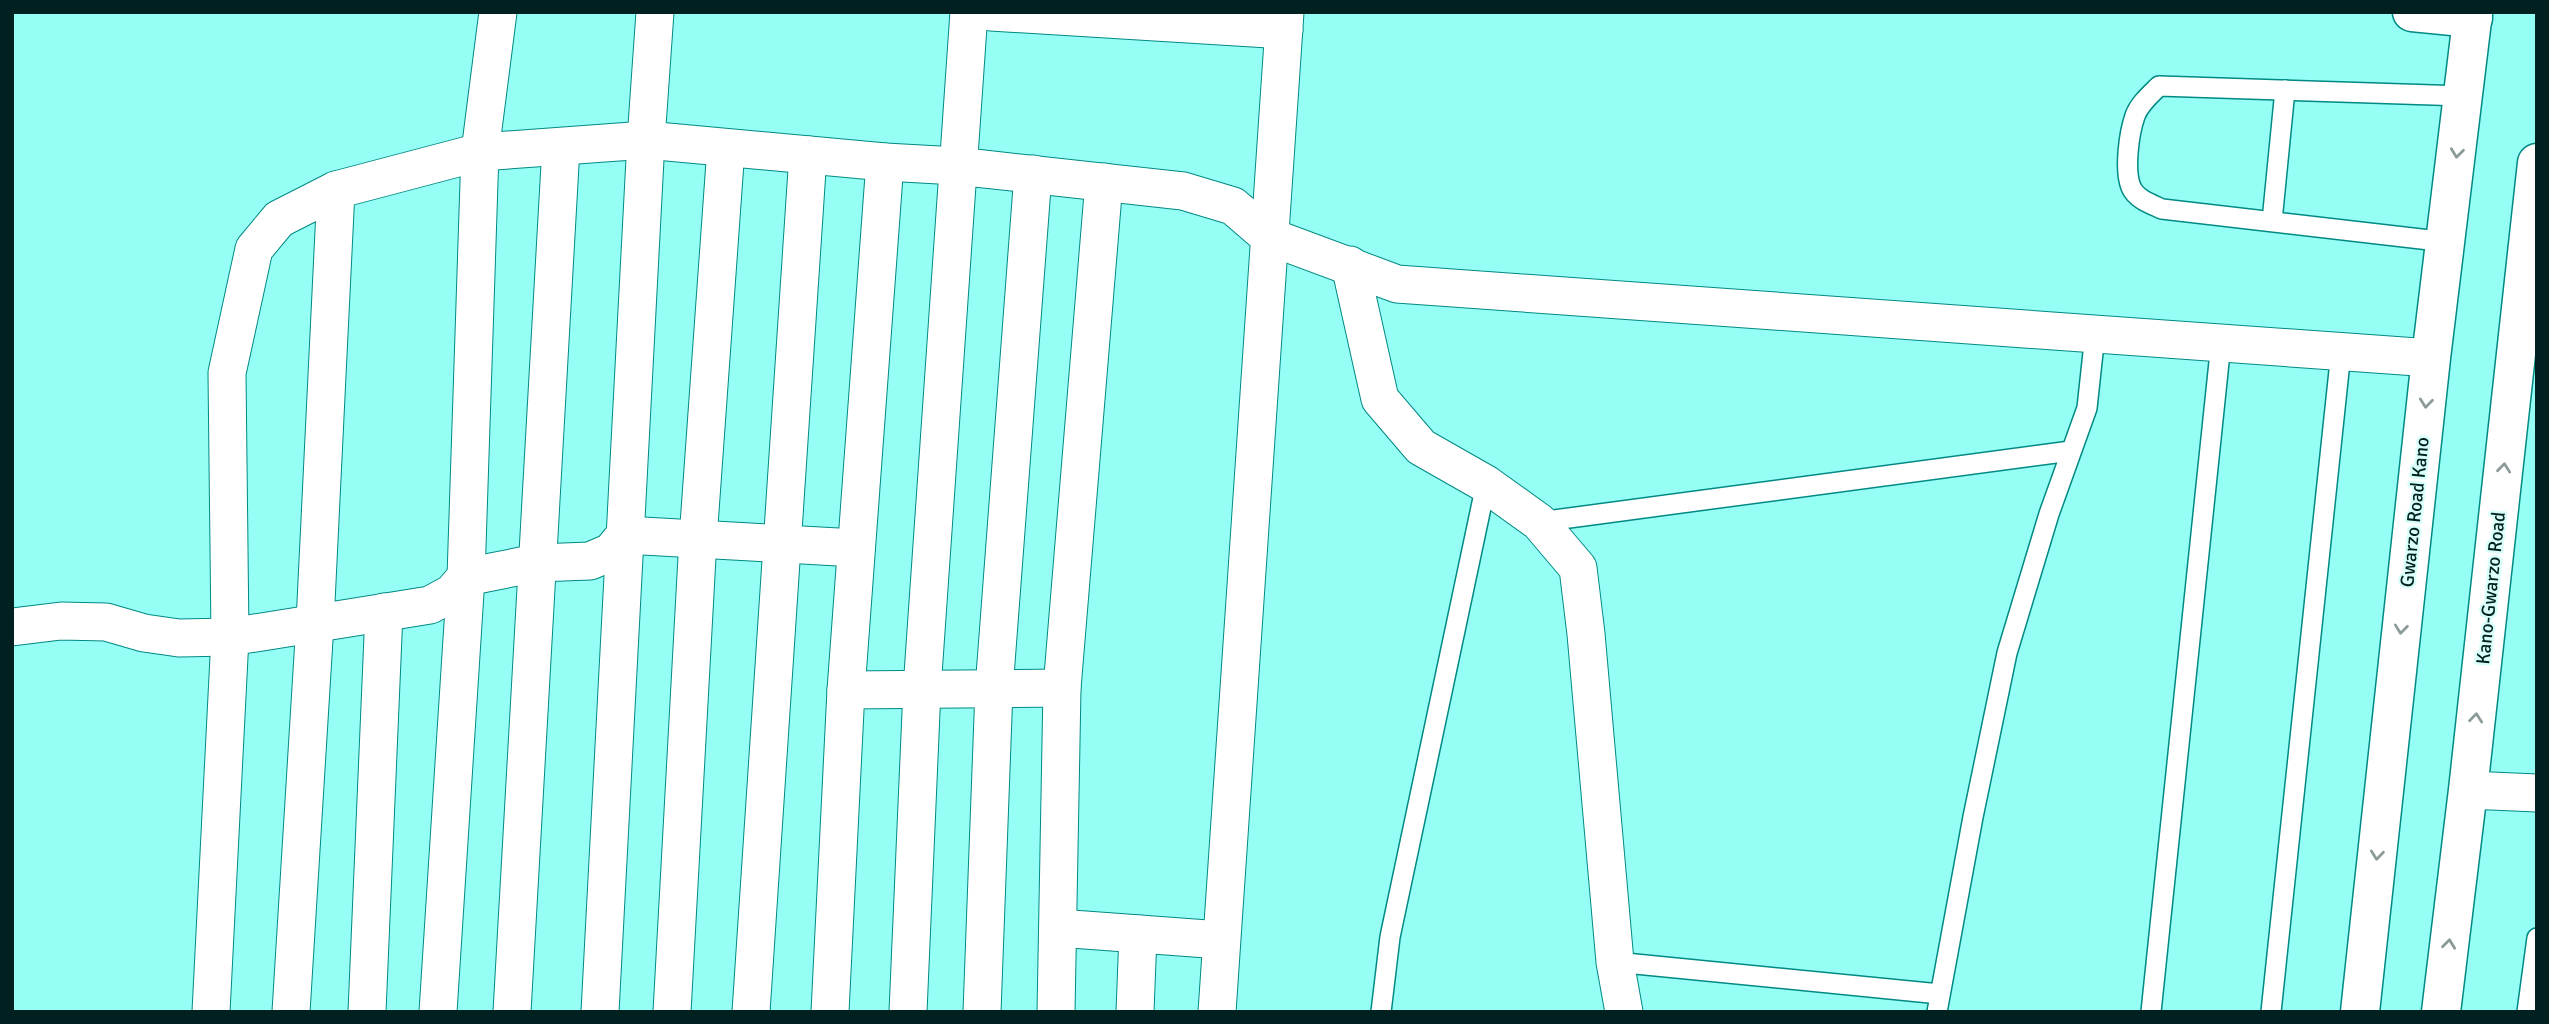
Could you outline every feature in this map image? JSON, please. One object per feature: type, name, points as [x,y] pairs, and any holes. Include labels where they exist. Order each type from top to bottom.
[{"type":"main road","points":[[2412,12],[2473,15]]},
{"type":"main road","name":"Gwarzo Road Kano","points":[[2360,1012],[2431,358],[2473,15]]},
{"type":"main road","name":"Kano-Gwarzo Road","points":[[2441,1012],[2537,163]]},
{"type":"street","points":[[438,1012],[466,577],[480,152],[498,12]]},
{"type":"street","points":[[600,1012],[655,12]]},
{"type":"street","points":[[908,1012],[922,689],[969,12]]},
{"type":"street","points":[[991,12],[1285,21],[1268,236],[1217,1012]]},
{"type":"street","points":[[211,1012],[230,637],[227,373],[254,248],[279,219],[335,190],[480,152],[646,140],[957,166],[1183,191],[1233,206],[1268,236],[1397,284],[2431,358]]},
{"type":"street","points":[[512,1012],[561,147]]},
{"type":"street","points":[[672,1012],[698,539],[726,148]]},
{"type":"street","points":[[751,1012],[808,155]]},
{"type":"street","points":[[831,1012],[846,690],[885,162]]},
{"type":"street","points":[[982,1012],[994,689],[1033,174]]},
{"type":"street","points":[[1056,1012],[1062,688],[1104,182]]},
{"type":"street","points":[[291,1012],[315,623],[335,190]]},
{"type":"street","points":[[1350,265],[1380,399],[1421,447],[1486,484],[1539,522],[1578,568],[1615,962],[1624,1012]]},
{"type":"street","points":[[625,535],[856,548]]},
{"type":"street","points":[[12,626],[61,621],[106,622],[144,633],[179,638],[230,637],[430,604],[452,593],[466,577],[537,564],[590,561],[611,552],[625,535]]},
{"type":"street","points":[[367,1012],[384,612]]},
{"type":"street","points":[[846,690],[1062,688]]},
{"type":"street","points":[[2468,790],[2537,793]]},
{"type":"street","points":[[1058,928],[1221,940]]},
{"type":"street","points":[[1135,1012],[1138,934]]},
{"type":"lane","points":[[2447,242],[2162,209],[2141,199],[2132,188],[2127,166],[2135,114],[2160,86],[2464,96]]},
{"type":"lane","points":[[2272,221],[2285,90]]},
{"type":"lane","points":[[1615,962],[1939,1003],[2007,653],[2087,408],[2095,334]]},
{"type":"lane","points":[[2151,1012],[2221,343]]},
{"type":"lane","points":[[2271,1012],[2342,352]]},
{"type":"lane","points":[[1539,522],[2071,451]]},
{"type":"lane","points":[[1381,1012],[1390,937],[1486,484]]},
{"type":"lane","points":[[2527,1012],[2537,938]]}]
